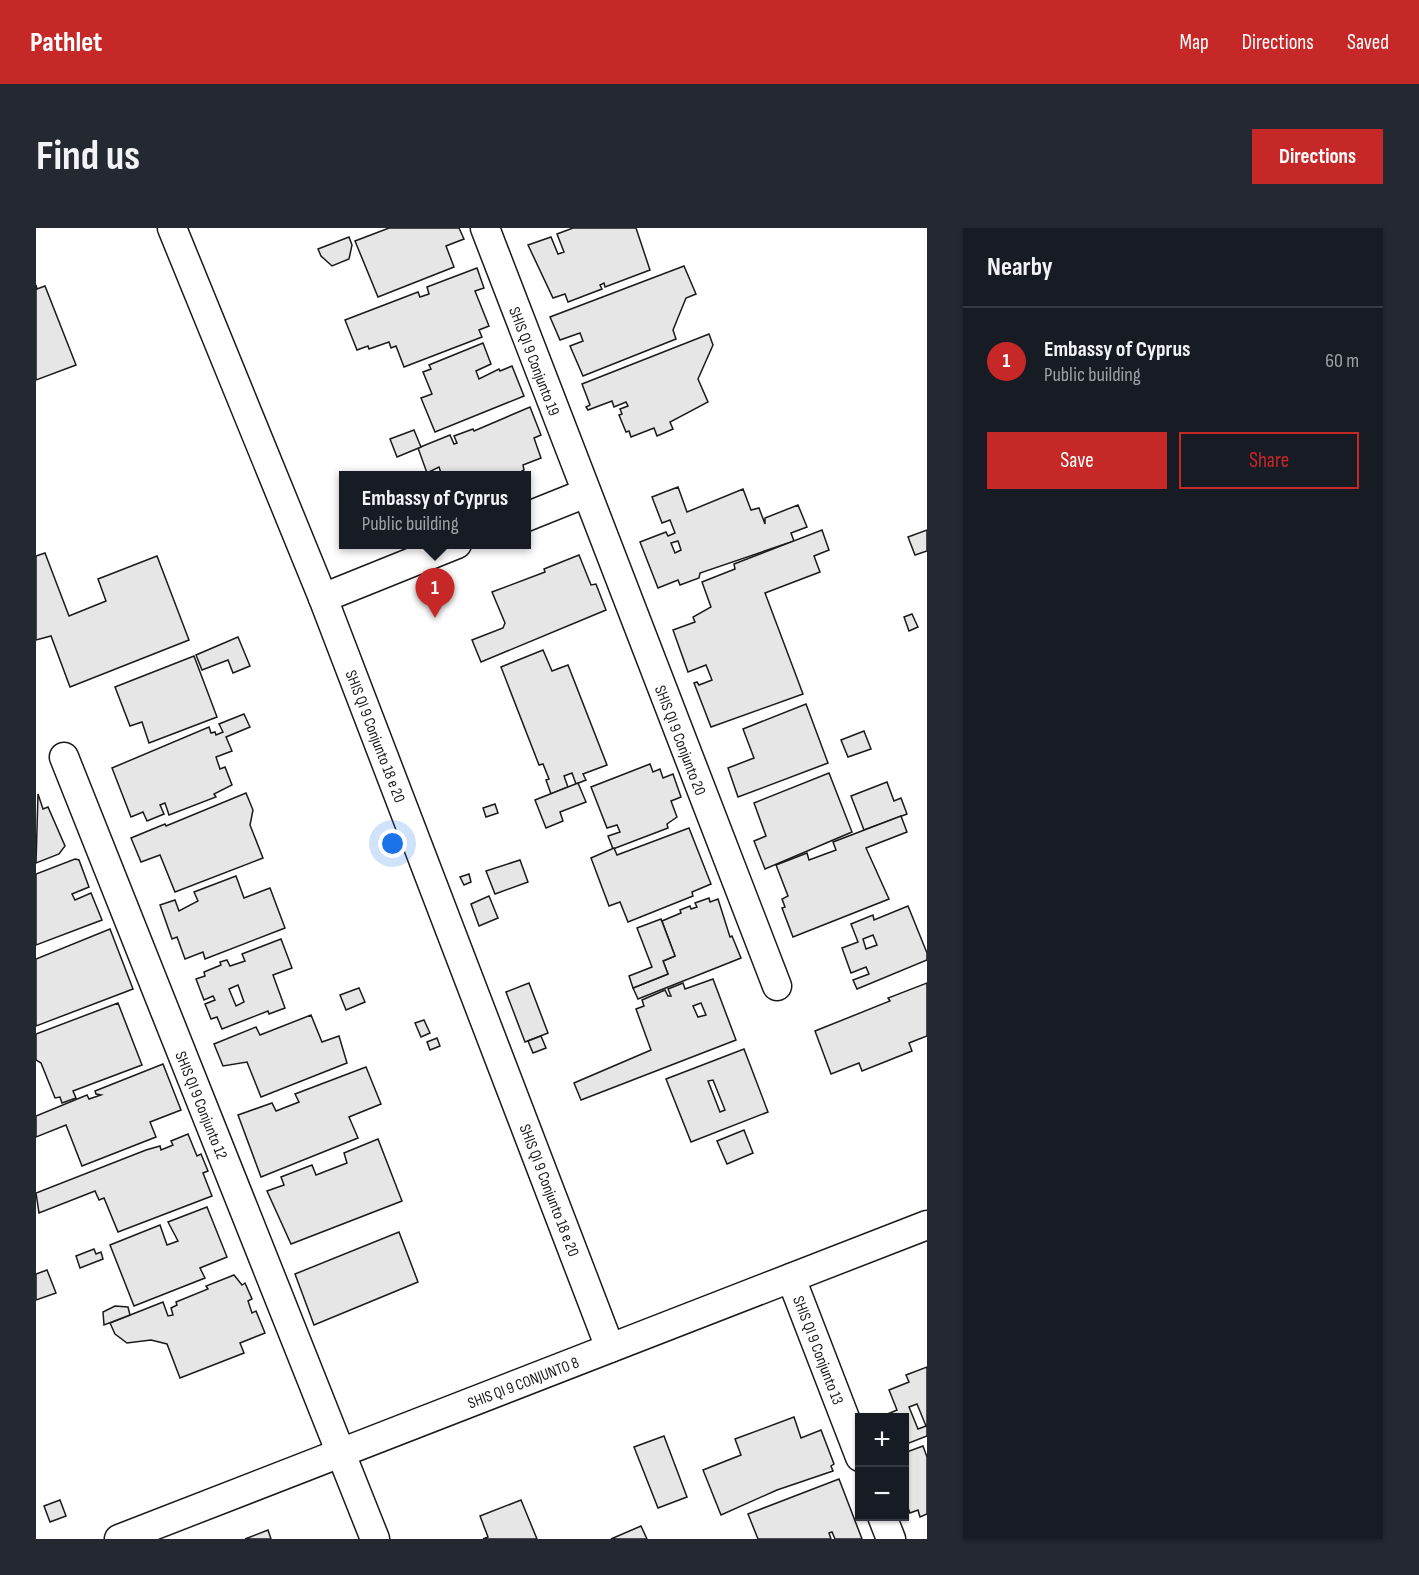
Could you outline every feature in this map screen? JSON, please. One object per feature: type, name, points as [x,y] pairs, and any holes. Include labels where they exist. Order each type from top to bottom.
[{"type":"street","name":"SHIS QI 9 Conjunto 18 e 20","points":[[172,228],[323,598],[610,1348]]},
{"type":"street","name":"SHIS QI 9 Conjunto 19","points":[[485,228],[586,494]]},
{"type":"street","points":[[531,515],[586,494]]},
{"type":"street","name":"SHIS QI 9 Conjunto 20","points":[[586,494],[777,986]]},
{"type":"street","points":[[323,598],[445,549]]},
{"type":"street","name":"SHIS QI 9 Conjunto 12","points":[[64,757],[375,1539]]},
{"type":"street","name":"SHIS QI 9 CONJUNTO 8","points":[[119,1539],[927,1225]]},
{"type":"street","name":"SHIS QI 9 Conjunto 13","points":[[791,1278],[855,1444]]},
{"type":"street","points":[[884,1521],[891,1539]]},
{"type":"building","points":[[389,228],[459,228],[464,239],[446,246],[454,267],[378,297],[355,241]]},
{"type":"building","points":[[573,228],[636,228],[650,270],[605,287],[604,283],[600,285],[602,289],[568,302],[565,294],[553,298],[528,245],[551,237],[558,254],[564,252],[557,234]]},
{"type":"building","points":[[349,237],[352,245],[349,259],[332,266],[321,256],[318,249]]},
{"type":"building","points":[[684,266],[696,294],[686,298],[673,330],[676,339],[583,376],[570,346],[583,341],[580,333],[560,340],[550,317]]},
{"type":"building","points":[[477,268],[484,288],[475,291],[489,326],[479,330],[482,337],[404,367],[396,346],[391,348],[389,342],[369,349],[368,346],[357,350],[345,320],[418,292],[420,297],[429,294],[427,287]]},
{"type":"building","points":[[36,285],[37,289],[45,286],[76,365],[36,380]]},
{"type":"building","points":[[709,334],[713,345],[698,379],[708,402],[670,422],[673,429],[657,436],[654,428],[631,437],[629,431],[626,432],[619,415],[622,414],[620,409],[628,406],[626,402],[614,407],[612,401],[588,410],[586,407],[590,405],[582,384]]},
{"type":"building","points":[[483,343],[491,364],[476,371],[479,379],[499,369],[500,371],[512,366],[524,396],[435,432],[421,398],[432,394],[423,372],[431,369],[429,365]]},
{"type":"building","points":[[530,407],[541,435],[534,438],[541,458],[523,465],[522,471],[440,471],[439,467],[426,471],[418,448],[450,435],[454,444],[457,443],[454,436],[473,429],[474,431]]},
{"type":"building","points":[[414,430],[421,447],[397,457],[390,439]]},
{"type":"building","points":[[678,487],[687,512],[743,489],[751,510],[759,508],[765,524],[765,518],[798,505],[807,527],[791,533],[794,541],[700,573],[699,578],[680,585],[678,580],[658,588],[640,542],[666,532],[668,536],[675,533],[670,520],[662,523],[652,497]],"holes":[[[678,541],[681,550],[675,553],[671,543]]]},
{"type":"building","points":[[822,530],[829,550],[814,556],[820,572],[765,593],[803,694],[711,727],[694,683],[697,682],[699,685],[712,680],[706,665],[688,672],[673,630],[695,622],[693,617],[711,607],[702,582],[735,569],[734,564]]},
{"type":"building","points":[[927,530],[927,551],[915,555],[908,537]]},
{"type":"building","points":[[45,553],[69,616],[106,601],[98,579],[157,556],[189,640],[70,687],[51,636],[36,640],[36,556]]},
{"type":"building","points":[[579,555],[591,585],[596,584],[606,610],[481,662],[472,640],[503,628],[505,623],[492,592],[545,572],[544,569]]},
{"type":"building","points":[[912,614],[918,627],[909,631],[904,617]]},
{"type":"building","points":[[238,637],[250,666],[233,673],[228,660],[202,670],[196,655]]},
{"type":"building","points":[[543,650],[552,671],[568,665],[607,765],[583,774],[586,780],[576,784],[572,773],[564,776],[568,787],[551,794],[546,780],[549,779],[543,764],[539,765],[501,667]]},
{"type":"building","points":[[194,656],[217,717],[149,743],[142,722],[130,726],[115,687]]},
{"type":"building","points":[[806,704],[828,763],[738,797],[728,768],[754,758],[743,729]]},
{"type":"building","points":[[244,714],[250,727],[226,737],[232,751],[216,757],[220,769],[225,767],[232,785],[214,794],[216,797],[169,815],[165,803],[160,805],[164,814],[147,821],[143,812],[131,817],[112,768],[209,727],[211,733],[215,732],[216,735],[223,732],[219,724]]},
{"type":"building","points":[[864,731],[871,749],[848,757],[841,740]]},
{"type":"building","points":[[650,764],[653,772],[660,769],[663,778],[673,774],[681,797],[671,801],[677,817],[667,824],[668,828],[613,849],[608,836],[620,832],[617,825],[607,828],[591,787]]},
{"type":"building","points":[[829,773],[852,832],[765,869],[754,841],[766,836],[754,803]]},
{"type":"building","points":[[887,782],[894,801],[901,798],[907,814],[864,830],[851,796]]},
{"type":"building","points":[[578,783],[586,802],[560,812],[563,821],[546,828],[535,800]]},
{"type":"building","points":[[246,793],[253,810],[250,825],[263,858],[175,892],[160,855],[141,862],[131,838]]},
{"type":"building","points":[[38,794],[43,809],[48,807],[65,846],[59,854],[36,863]]},
{"type":"building","points":[[495,804],[498,813],[486,817],[483,808]]},
{"type":"building","points":[[901,816],[907,832],[866,848],[889,899],[793,937],[782,908],[785,907],[782,899],[788,896],[776,865],[807,853],[809,860],[836,850],[833,842]]},
{"type":"building","points":[[689,828],[711,884],[692,892],[693,896],[628,922],[620,902],[609,906],[591,858],[614,848],[617,855]]},
{"type":"building","points":[[75,859],[79,860],[89,887],[72,894],[75,900],[91,893],[102,920],[36,945],[36,874]]},
{"type":"building","points":[[520,860],[528,882],[495,894],[486,871]]},
{"type":"building","points":[[469,874],[471,882],[464,885],[460,877]]},
{"type":"building","points":[[236,876],[244,898],[270,888],[285,928],[205,959],[203,952],[185,959],[177,937],[172,939],[160,905],[175,900],[179,911],[198,901],[194,892]]},
{"type":"building","points":[[489,896],[498,918],[479,926],[471,904]]},
{"type":"building","points":[[709,898],[710,902],[718,899],[730,937],[732,936],[741,958],[638,999],[633,988],[668,974],[663,961],[675,956],[662,921],[681,913],[680,910],[690,906],[691,909],[697,907],[695,903]]},
{"type":"building","points":[[908,906],[927,953],[927,960],[857,989],[853,980],[869,974],[866,967],[851,973],[842,948],[858,942],[851,924],[873,915],[874,920]],"holes":[[[873,935],[877,945],[866,949],[863,939]]]},
{"type":"building","points":[[661,919],[675,956],[663,961],[668,974],[633,988],[629,976],[652,967],[637,928]]},
{"type":"building","points":[[110,929],[133,989],[36,1026],[36,959]]},
{"type":"building","points":[[281,939],[292,968],[273,975],[285,1008],[269,1014],[268,1011],[222,1029],[217,1017],[211,1019],[205,1004],[215,1000],[213,996],[204,1000],[196,979],[205,976],[204,972],[221,965],[220,962],[227,960],[230,966],[245,961],[242,954]],"holes":[[[238,985],[244,1002],[236,1006],[229,989]]]},
{"type":"building","points":[[713,979],[736,1040],[581,1100],[574,1083],[651,1050],[636,1009],[644,1006],[642,1000],[665,990],[668,996],[671,996],[668,989],[683,983],[685,989]],"holes":[[[701,1003],[706,1015],[698,1017],[693,1006]]]},
{"type":"building","points":[[529,983],[548,1033],[525,1042],[506,992]]},
{"type":"building","points":[[927,983],[927,1036],[909,1043],[912,1051],[862,1071],[859,1063],[831,1074],[815,1031],[890,1001],[888,998]]},
{"type":"building","points":[[359,988],[365,1002],[346,1010],[340,995]]},
{"type":"building","points":[[118,1003],[142,1065],[73,1091],[76,1098],[62,1103],[60,1097],[55,1098],[41,1063],[36,1060],[36,1034]]},
{"type":"building","points":[[311,1015],[322,1042],[339,1036],[347,1063],[261,1097],[247,1062],[223,1066],[214,1044],[256,1027],[260,1035]]},
{"type":"building","points":[[424,1020],[430,1033],[421,1037],[415,1023]]},
{"type":"building","points":[[541,1036],[546,1048],[533,1053],[528,1041]]},
{"type":"building","points":[[437,1038],[440,1046],[430,1050],[427,1042]]},
{"type":"building","points":[[744,1049],[768,1112],[691,1142],[666,1079]],"holes":[[[713,1080],[725,1110],[720,1112],[708,1081]]]},
{"type":"building","points":[[163,1064],[181,1110],[150,1122],[156,1137],[82,1166],[66,1125],[36,1137],[36,1116],[87,1095],[89,1099],[101,1095],[96,1094],[95,1091]]},
{"type":"building","points":[[366,1067],[381,1104],[349,1117],[358,1138],[261,1177],[238,1115],[272,1103],[276,1111],[299,1102],[295,1094]]},
{"type":"building","points":[[744,1130],[753,1153],[727,1164],[717,1141]]},
{"type":"building","points":[[188,1134],[197,1156],[201,1154],[208,1171],[203,1173],[212,1196],[118,1232],[104,1198],[99,1200],[95,1191],[39,1213],[36,1193],[146,1150],[160,1146],[161,1150],[173,1145],[171,1141]]},
{"type":"building","points":[[378,1139],[402,1201],[291,1244],[267,1191],[284,1185],[281,1177],[312,1165],[316,1175],[347,1163],[344,1153]]},
{"type":"building","points":[[207,1207],[227,1257],[200,1268],[205,1278],[134,1306],[110,1245],[160,1225],[167,1245],[178,1241],[168,1222]]},
{"type":"building","points":[[399,1232],[418,1282],[314,1325],[295,1274]]},
{"type":"building","points":[[94,1249],[96,1254],[101,1252],[103,1259],[80,1268],[76,1256]]},
{"type":"building","points":[[47,1270],[56,1293],[36,1300],[36,1274]]},
{"type":"building","points":[[234,1275],[242,1285],[245,1283],[252,1299],[248,1301],[252,1313],[256,1311],[265,1333],[240,1343],[244,1353],[180,1378],[167,1344],[151,1340],[127,1343],[115,1334],[110,1323],[163,1302],[168,1316],[173,1315],[171,1308],[177,1305],[176,1302],[208,1289],[206,1286]]},
{"type":"building","points":[[115,1306],[128,1307],[130,1315],[104,1325],[103,1312]]},
{"type":"building","points":[[927,1367],[927,1436],[909,1443],[909,1413],[890,1413],[897,1410],[889,1390],[909,1382],[906,1375]],"holes":[[[917,1404],[926,1426],[918,1429],[909,1407]]]},
{"type":"building","points":[[794,1417],[801,1438],[821,1430],[834,1464],[831,1466],[833,1471],[777,1490],[721,1515],[703,1470],[741,1455],[735,1439]]},
{"type":"building","points":[[664,1436],[687,1497],[658,1508],[634,1447]]},
{"type":"building","points":[[923,1446],[927,1457],[927,1514],[920,1517],[918,1510],[910,1513],[909,1510],[909,1451]]},
{"type":"building","points":[[839,1479],[862,1539],[835,1539],[832,1532],[829,1533],[831,1539],[758,1539],[748,1514]]},
{"type":"building","points":[[60,1500],[66,1516],[50,1522],[44,1506]]},
{"type":"building","points":[[521,1500],[537,1539],[483,1539],[488,1537],[480,1516]]},
{"type":"building","points":[[641,1526],[647,1539],[611,1539]]},
{"type":"building","points":[[268,1530],[271,1539],[245,1539]]},
{"type":"place","name":"Embassy of Cyprus","points":[[435,618]]}]
